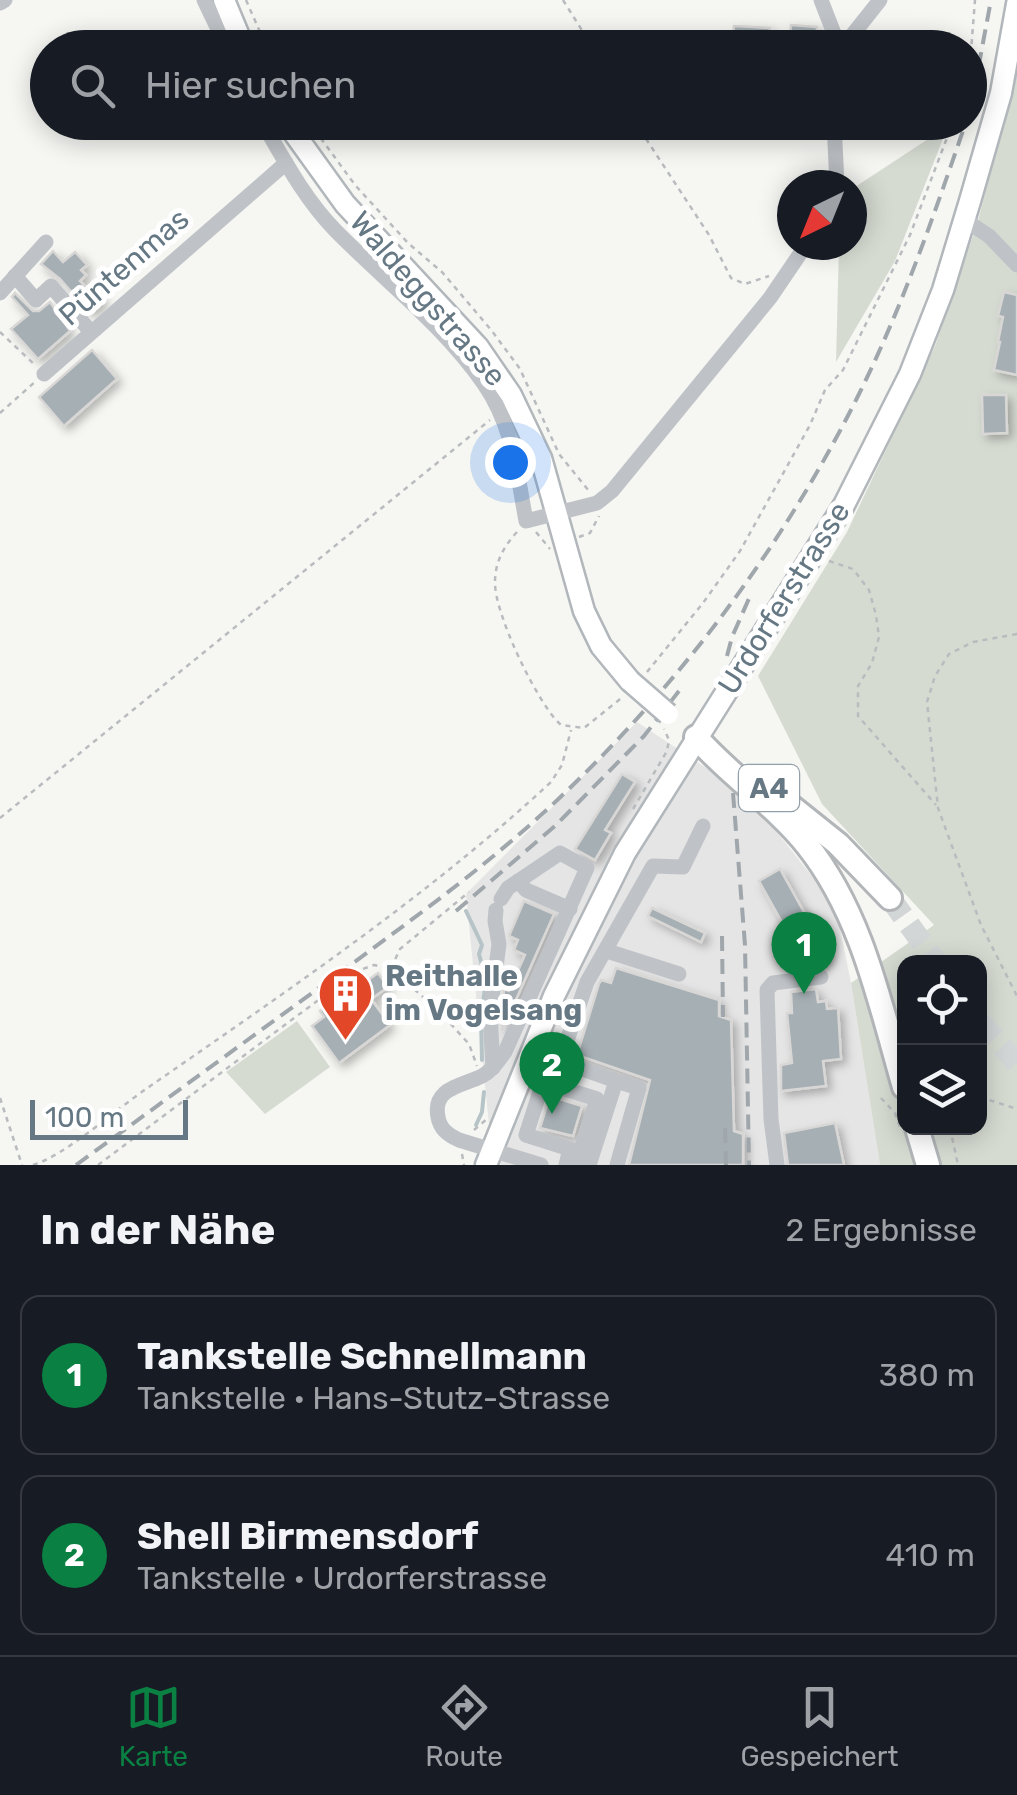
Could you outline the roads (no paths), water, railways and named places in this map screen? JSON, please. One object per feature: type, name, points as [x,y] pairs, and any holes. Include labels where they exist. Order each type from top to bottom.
[{"type":"highway","name":"A4","points":[[696,737],[723,750],[838,844],[890,898]]},
{"type":"highway","name":"A4","points":[[696,737],[788,824],[839,892],[859,938],[897,1063]]},
{"type":"highway","points":[[912,1135],[928,1165]]},
{"type":"main road","points":[[224,0],[236,30]]},
{"type":"main road","name":"Urdorferstrasse","points":[[488,1158],[546,1014],[625,853],[814,555],[866,464],[910,374],[965,220],[1001,94],[1017,4]]},
{"type":"main road","name":"Waldeggstrasse","points":[[299,140],[345,204],[496,371],[523,416],[559,514],[593,632],[613,663],[635,682],[664,719],[696,737]]},
{"type":"street","points":[[204,0],[218,30]]},
{"type":"street","points":[[821,0],[833,30]]},
{"type":"street","points":[[859,30],[880,0]]},
{"type":"street","points":[[273,140],[308,198],[333,228],[446,338],[484,385],[500,414],[520,472],[526,522],[596,503],[612,491],[796,260]]},
{"type":"street","points":[[835,140],[836,170]]},
{"type":"street","name":"Püntenmas","points":[[44,374],[286,163]]},
{"type":"street","points":[[965,220],[989,236],[1017,265]]},
{"type":"street","points":[[0,292],[46,242]]},
{"type":"street","points":[[16,276],[36,300],[51,286],[92,332]]},
{"type":"street","points":[[617,1165],[640,1088],[560,1061],[587,982],[653,866],[683,867],[704,826]]},
{"type":"street","points":[[487,1072],[499,904],[508,888],[560,852],[588,868],[504,1052],[487,1072],[456,1085],[436,1105],[438,1122],[448,1135],[488,1158],[542,1165]]},
{"type":"street","points":[[518,881],[526,890],[570,909]]},
{"type":"street","points":[[607,950],[679,974]]},
{"type":"street","points":[[776,1165],[770,1118],[767,990],[773,984],[821,978]]},
{"type":"street","points":[[589,1165],[616,1081]]},
{"type":"street","points":[[566,1165],[570,1149],[526,1135],[543,1082],[596,1100],[576,1165]]},
{"type":"waterway","points":[[466,911],[482,945],[479,954],[486,981],[481,1018],[482,1060]]},
{"type":"waterway","points":[[476,1125],[484,1092]]},
{"type":"tunnel","points":[[890,898],[931,955]]},
{"type":"tunnel","points":[[987,1030],[1017,1063]]},
{"type":"railway","points":[[985,30],[991,0]]},
{"type":"railway","points":[[76,1165],[442,897],[552,805],[642,713],[723,614],[828,453],[903,295],[960,140]]},
{"type":"railway","points":[[727,656],[751,594]]},
{"type":"railway","points":[[456,911],[555,826],[644,736],[679,691]]},
{"type":"railway","points":[[733,793],[745,945],[749,1165]]},
{"type":"railway","points":[[722,936],[723,1017]]},
{"type":"railway","points":[[725,1128],[726,1165]]},
{"type":"place","name":"Tankstelle Schnellmann","points":[[804,994]]},
{"type":"place","name":"Reithalle im Vogelsang","points":[[346,1042]]},
{"type":"place","name":"Shell Birmensdorf","points":[[552,1114]]}]
